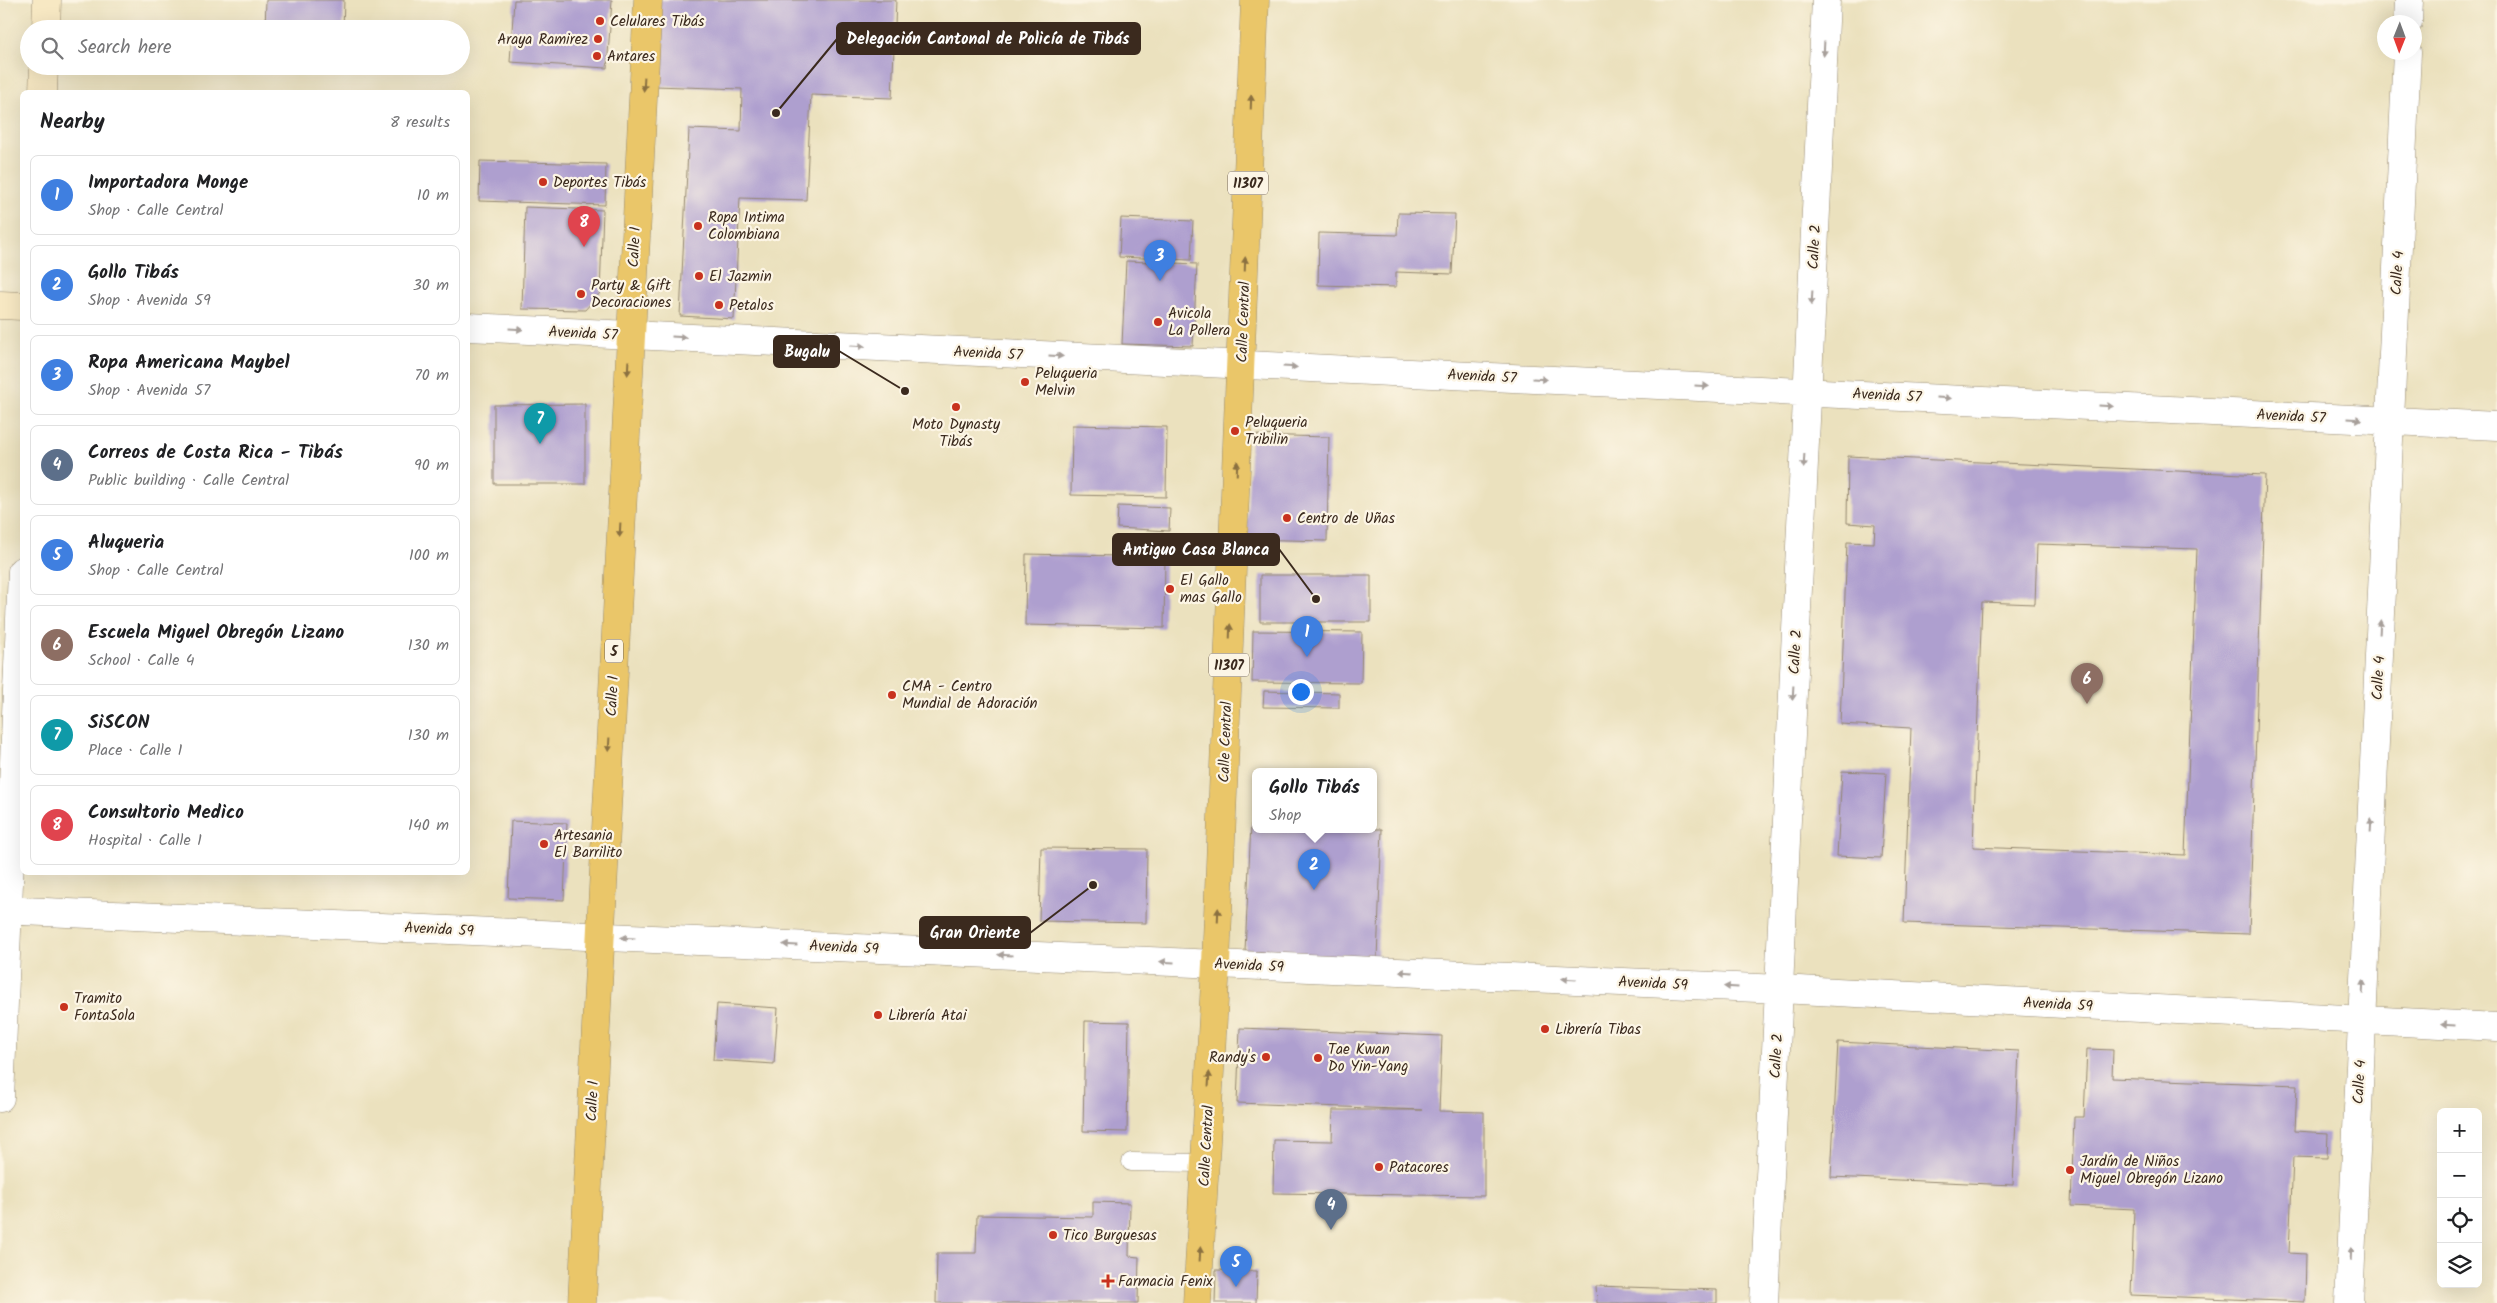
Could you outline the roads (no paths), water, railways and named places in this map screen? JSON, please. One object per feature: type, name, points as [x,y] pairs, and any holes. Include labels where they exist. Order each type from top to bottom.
[{"type":"main road","name":"Calle 1","points":[[582,1303],[648,0]]},
{"type":"main road","name":"Calle Central","points":[[1197,1303],[1216,964],[1255,0]]},
{"type":"street","points":[[46,20],[47,0]]},
{"type":"street","name":"Calle 2","points":[[1764,1303],[1826,0]]},
{"type":"street","points":[[2408,15],[2409,0]]},
{"type":"street","name":"Calle 4","points":[[2349,1303],[2407,60]]},
{"type":"street","points":[[43,90],[44,75]]},
{"type":"street","points":[[0,305],[20,306]]},
{"type":"street","name":"Avenida 57","points":[[470,327],[2497,426]]},
{"type":"street","points":[[0,1098],[4,910],[20,609]]},
{"type":"street","name":"Avenida 59","points":[[4,910],[1780,989],[2497,1027]]},
{"type":"lane","points":[[1131,1162],[1204,1163]]},
{"type":"place","name":"Celulares Tibás","points":[[600,21]]},
{"type":"place","name":"Araya Ramirez","points":[[598,39]]},
{"type":"place","name":"Antares","points":[[597,56]]},
{"type":"place","name":"Delegación Cantonal de Policía de Tibás","points":[[776,113]]},
{"type":"place","name":"Deportes Tibás","points":[[543,182]]},
{"type":"place","name":"Ropa Intima Colombiana","points":[[698,226]]},
{"type":"place","name":"Consultorio Medico","points":[[584,247]]},
{"type":"place","name":"El Jazmin","points":[[699,276]]},
{"type":"place","name":"Ropa Americana Maybel","points":[[1160,281]]},
{"type":"place","name":"Party & Gift Decoraciones","points":[[581,294]]},
{"type":"place","name":"Petalos","points":[[719,305]]},
{"type":"place","name":"Avicola La Pollera","points":[[1158,322]]},
{"type":"place","name":"Peluqueria Melvin","points":[[1025,382]]},
{"type":"place","name":"Bugalu","points":[[905,391]]},
{"type":"place","name":"Moto Dynasty Tibás","points":[[956,407]]},
{"type":"place","name":"Peluqueria Tribilin","points":[[1235,431]]},
{"type":"place","name":"SiSCON","points":[[540,444]]},
{"type":"place","name":"Centro de Uñas","points":[[1287,518]]},
{"type":"place","name":"El Gallo mas Gallo","points":[[1170,589]]},
{"type":"place","name":"Antiguo Casa Blanca","points":[[1316,599]]},
{"type":"place","name":"Importadora Monge","points":[[1307,657]]},
{"type":"place","name":"CMA - Centro Mundial de Adoración","points":[[892,695]]},
{"type":"place","name":"Escuela Miguel Obregón Lizano","points":[[2087,704]]},
{"type":"place","name":"Artesania El Barrilito","points":[[544,844]]},
{"type":"place","name":"Gran Oriente","points":[[1093,885]]},
{"type":"place","name":"Gollo Tibás","points":[[1314,890]]},
{"type":"place","name":"Tramito FontaSola","points":[[64,1007]]},
{"type":"place","name":"Librería Atai","points":[[878,1015]]},
{"type":"place","name":"Librería Tibas","points":[[1545,1029]]},
{"type":"place","name":"Randy's","points":[[1266,1057]]},
{"type":"place","name":"Tae Kwan Do Yin-Yang","points":[[1318,1058]]},
{"type":"place","name":"Patacores","points":[[1379,1167]]},
{"type":"place","name":"Jardín de Niños Miguel Obregón Lizano","points":[[2070,1170]]},
{"type":"place","name":"Correos de Costa Rica - Tibás","points":[[1331,1230]]},
{"type":"place","name":"Tico Burguesas","points":[[1053,1235]]},
{"type":"place","name":"Farmacia Fenix","points":[[1108,1281]]},
{"type":"place","name":"Aluqueria","points":[[1236,1287]]}]
